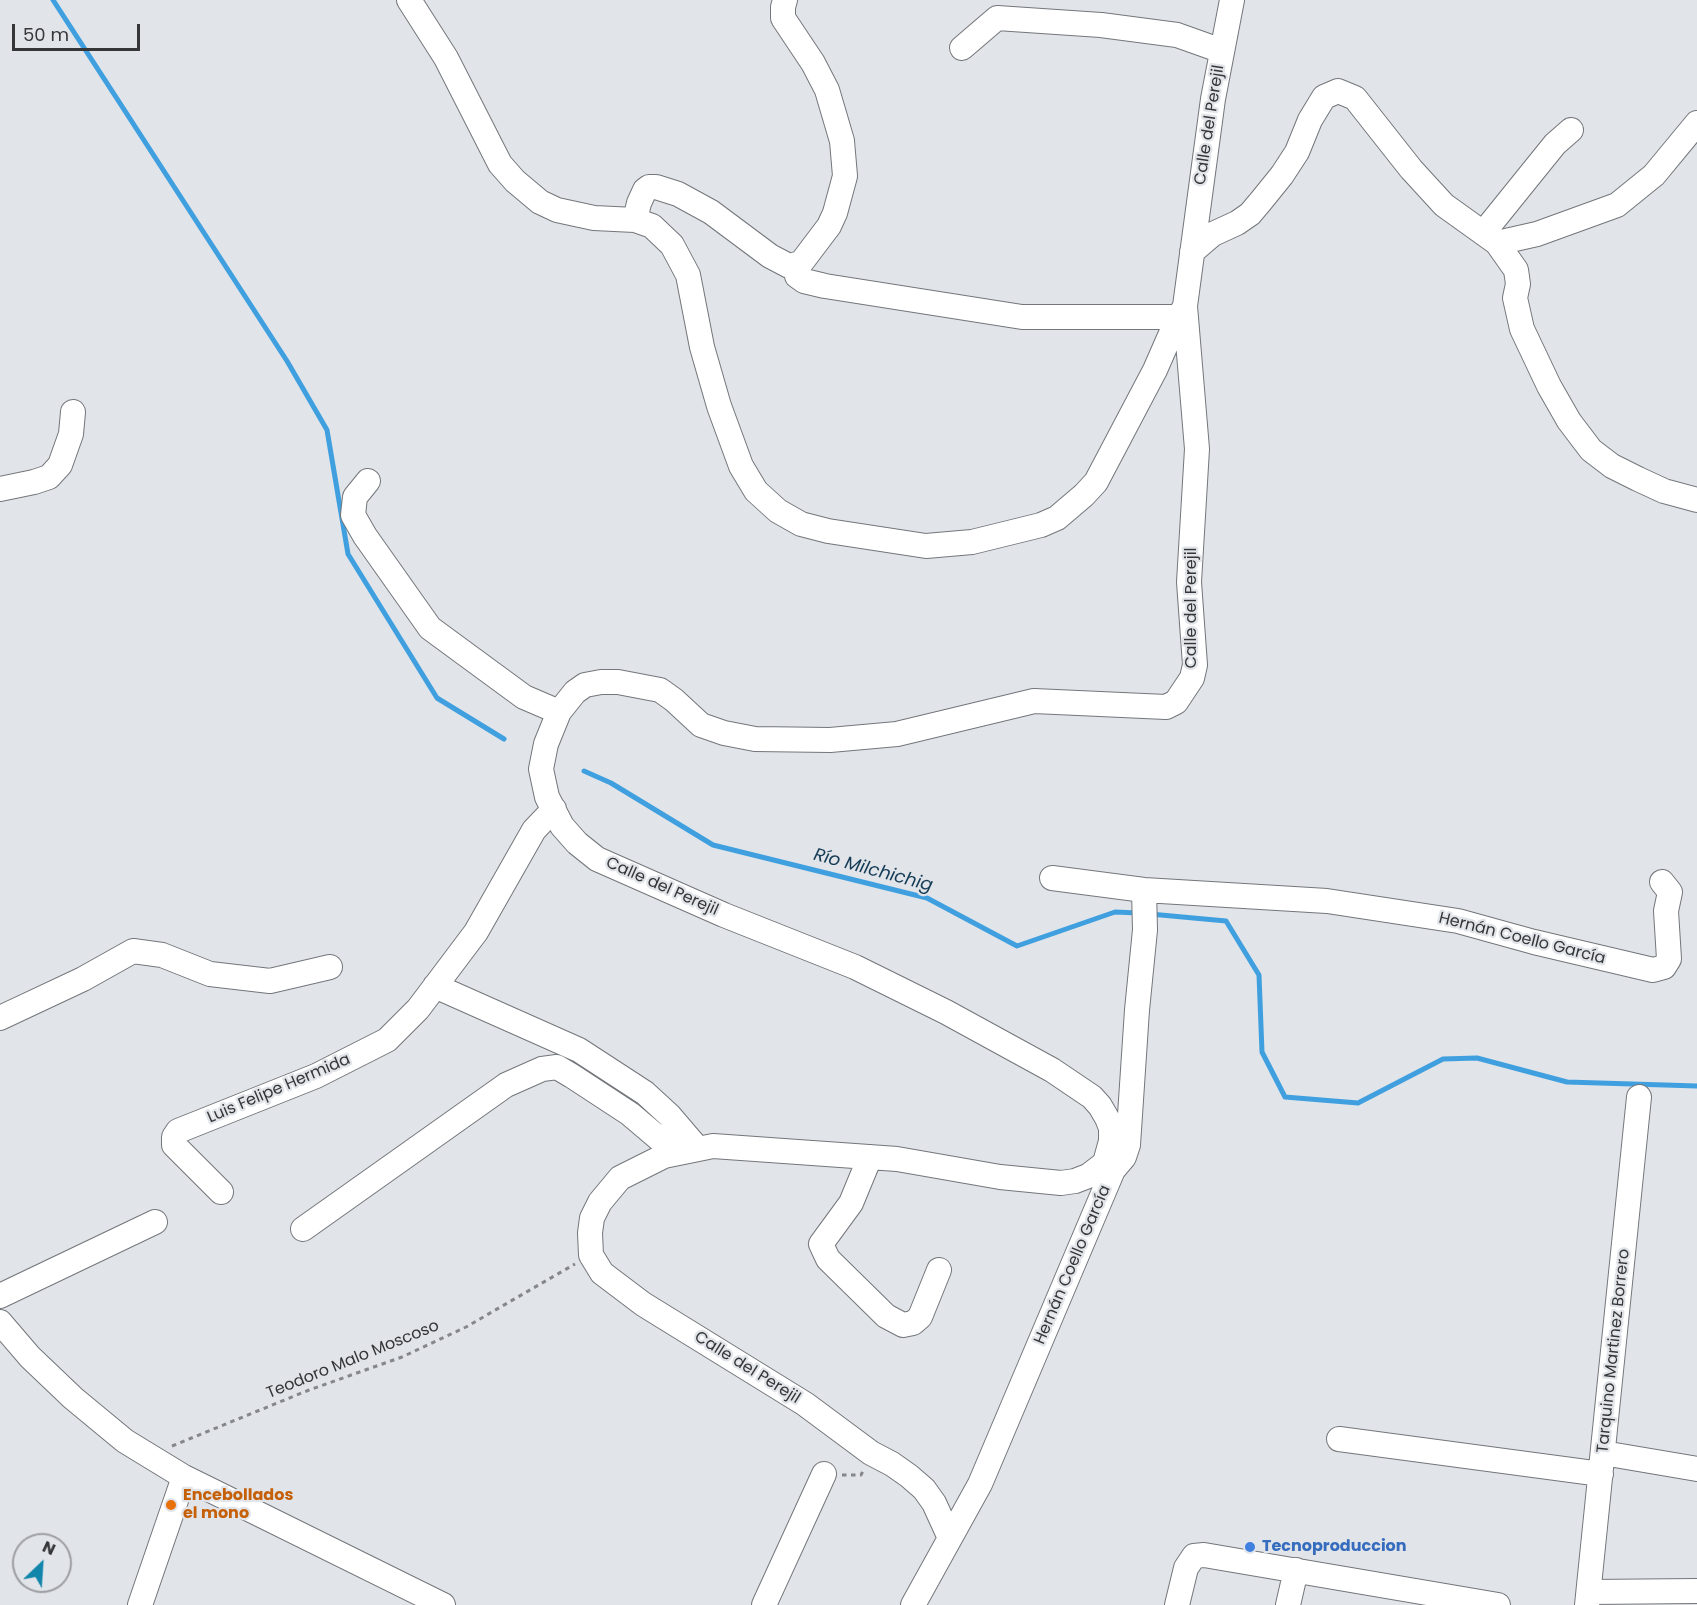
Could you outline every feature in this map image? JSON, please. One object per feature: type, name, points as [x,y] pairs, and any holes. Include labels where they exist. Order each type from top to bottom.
[{"type":"street","points":[[410,0],[446,58],[501,164],[515,181],[540,202],[565,213],[594,218],[635,220],[652,226],[672,244],[688,275],[702,347],[719,406],[741,466],[756,491],[778,511],[801,524],[828,531],[926,546],[972,542],[1041,525],[1057,518],[1096,482],[1155,370],[1182,312],[1023,317],[825,286],[804,281],[797,276],[795,266]]},
{"type":"street","points":[[635,220],[645,190],[649,187],[667,190],[711,212],[780,262],[789,266],[801,263],[831,222],[845,176],[842,141],[827,90],[813,63],[783,18],[785,0]]},
{"type":"street","name":"Calle del Perejil","points":[[1109,1167],[1111,1128],[1100,1106],[1092,1097],[1052,1070],[946,1012],[855,967],[724,915],[597,859],[577,843],[562,826],[547,797],[541,769],[546,744],[560,712],[575,692],[585,684],[618,682],[660,690],[701,725],[724,733],[755,739],[830,740],[897,734],[1034,701],[1172,706],[1187,687],[1195,665],[1189,582],[1197,449],[1182,312],[1213,99],[1232,0]]},
{"type":"street","points":[[962,48],[997,18],[1101,25],[1177,35],[1222,51]]},
{"type":"street","points":[[1192,252],[1213,234],[1250,214],[1282,176],[1324,97],[1338,91],[1355,98],[1411,169],[1444,205],[1490,237],[1516,270],[1518,284],[1515,298],[1522,329],[1549,386],[1569,421],[1591,450],[1612,466],[1638,479],[1664,491],[1697,500]]},
{"type":"street","points":[[1490,237],[1537,234],[1617,205],[1654,175],[1697,123]]},
{"type":"street","points":[[1490,237],[1556,144],[1571,130]]},
{"type":"street","points":[[0,489],[50,477],[60,465],[70,434],[73,412]]},
{"type":"street","points":[[368,481],[355,497],[353,515],[365,536],[430,628],[524,697],[560,712]]},
{"type":"street","name":"Luis Felipe Hermida","points":[[221,1192],[174,1145],[174,1137],[178,1131],[316,1076],[387,1040],[418,1009],[476,932],[534,830],[554,809]]},
{"type":"street","name":"Hernán Coello García","points":[[1052,878],[1144,896],[1327,901],[1458,921],[1534,942],[1653,970],[1664,967],[1669,959],[1666,887]]},
{"type":"street","name":"Hernán Coello García","points":[[913,1605],[980,1484],[1109,1167],[1125,1157],[1128,1145],[1145,930],[1144,896]]},
{"type":"street","points":[[0,1018],[83,979],[133,951],[162,955],[210,974],[270,981],[330,967]]},
{"type":"street","points":[[435,986],[579,1050],[645,1093],[669,1115],[687,1151]]},
{"type":"street","points":[[303,1229],[506,1085],[542,1069],[556,1067],[572,1076],[687,1151]]},
{"type":"street","name":"Tarquino Martinez Borrero","points":[[1588,1598],[1639,1097]]},
{"type":"street","points":[[591,1255],[592,1218],[600,1202],[620,1178],[664,1156],[713,1146],[897,1159],[1000,1177],[1061,1183],[1075,1181],[1109,1167]]},
{"type":"street","points":[[870,1157],[851,1203],[821,1244],[828,1258],[886,1316],[903,1325],[913,1323],[920,1317],[939,1270]]},
{"type":"street","points":[[0,1296],[155,1222]]},
{"type":"street","name":"Calle del Perejil","points":[[591,1255],[602,1272],[643,1304],[805,1404],[871,1453],[909,1476],[924,1489],[934,1503],[950,1538]]},
{"type":"street","points":[[0,1322],[30,1357],[73,1398],[124,1441],[184,1477],[443,1605]]},
{"type":"street","points":[[1339,1440],[1602,1464],[1697,1468]]},
{"type":"street","points":[[764,1605],[824,1474]]},
{"type":"street","points":[[140,1605],[184,1477]]},
{"type":"street","points":[[1176,1605],[1186,1568],[1194,1556],[1204,1555],[1498,1605]]},
{"type":"street","points":[[1288,1605],[1296,1570]]},
{"type":"street","points":[[1588,1598],[1697,1591]]},
{"type":"path","name":"Teodoro Malo Moscoso","points":[[148,1455],[309,1390],[402,1357],[466,1327],[591,1255]]},
{"type":"waterway","points":[[53,0],[287,361],[327,430],[348,554],[437,698],[504,739]]},
{"type":"waterway","name":"Río Milchichig","points":[[584,771],[611,783],[713,845],[927,898],[1017,946],[1115,912],[1138,913]]},
{"type":"waterway","name":"Río Milchichig","points":[[1150,914],[1226,921],[1259,975],[1262,1052],[1285,1097],[1358,1103],[1443,1059],[1477,1058],[1567,1082],[1697,1086]]},
{"type":"place","name":"Encebollados el mono","points":[[171,1505]]},
{"type":"place","name":"Tecnoproduccion","points":[[1250,1547]]}]
